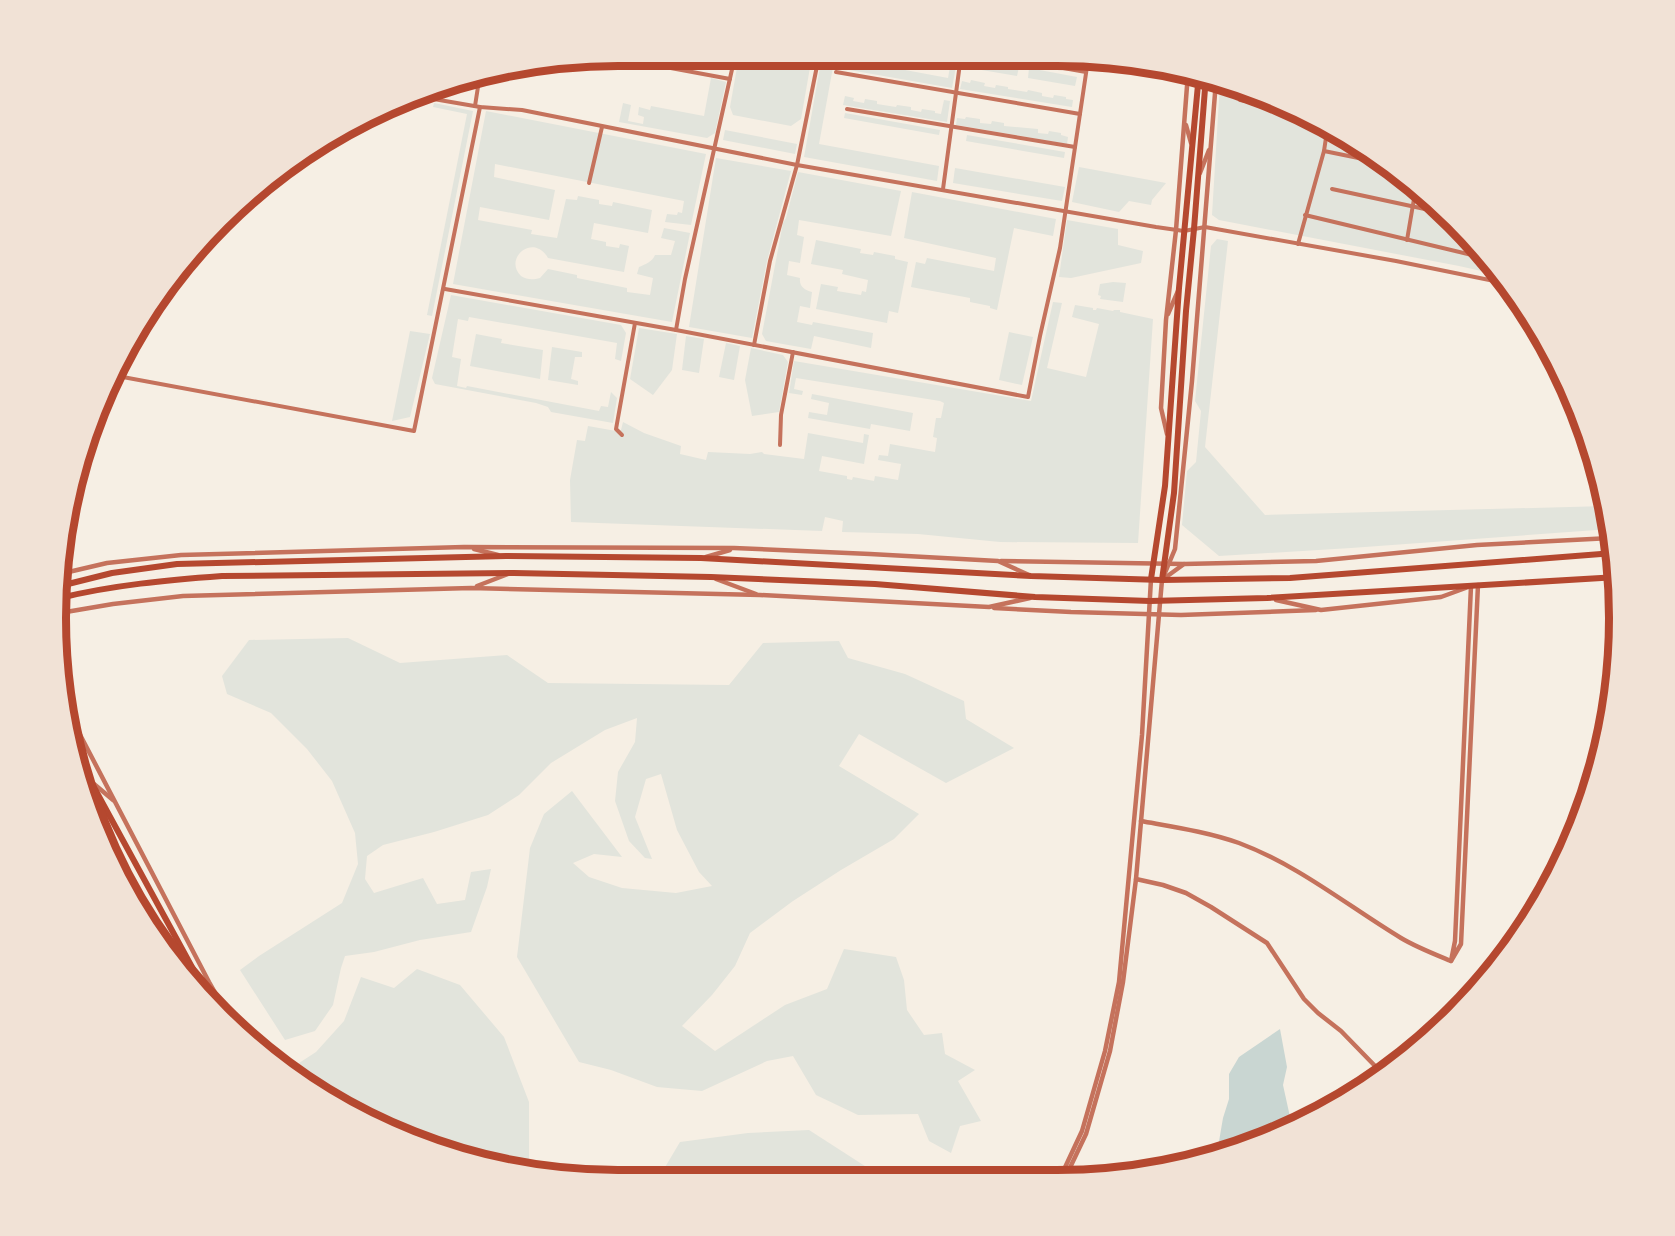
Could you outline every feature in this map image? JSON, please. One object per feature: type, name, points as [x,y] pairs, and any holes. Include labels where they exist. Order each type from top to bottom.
[{"type":"main road","points":[[1151,579],[1165,486],[1179,288],[1198,85]]},
{"type":"main road","points":[[1162,580],[1174,493],[1186,311],[1205,87]]},
{"type":"main road","points":[[67,584],[112,573],[177,564],[507,556],[700,558],[1031,576],[1162,580],[1290,578],[1605,554]]},
{"type":"main road","points":[[67,596],[89,591],[178,579],[222,576],[514,573],[711,577],[875,585],[1035,597],[1150,601],[1267,598],[1608,578]]},
{"type":"main road","points":[[90,778],[195,972]]},
{"type":"street","points":[[660,66],[730,79]]},
{"type":"street","points":[[676,330],[685,279],[733,66]]},
{"type":"street","points":[[754,345],[770,261],[797,165],[817,66]]},
{"type":"street","points":[[943,189],[960,66]]},
{"type":"street","points":[[1052,66],[1086,72]]},
{"type":"street","points":[[444,289],[676,330],[1028,397],[1060,248],[1087,67]]},
{"type":"street","points":[[836,72],[1080,114]]},
{"type":"street","points":[[1169,440],[1161,408],[1166,320],[1176,230],[1187,82]]},
{"type":"street","points":[[122,377],[414,431],[444,289],[478,107],[479,84]]},
{"type":"street","points":[[1166,564],[1175,549],[1215,90]]},
{"type":"street","points":[[431,99],[478,107],[522,110],[797,165],[1065,212],[1184,231],[1205,227],[1494,281]]},
{"type":"street","points":[[1240,100],[1253,102]]},
{"type":"street","points":[[847,109],[1075,147]]},
{"type":"street","points":[[1185,120],[1192,150]]},
{"type":"street","points":[[589,183],[602,127]]},
{"type":"street","points":[[1298,243],[1326,136]]},
{"type":"street","points":[[1198,178],[1211,144]]},
{"type":"street","points":[[1324,151],[1364,159]]},
{"type":"street","points":[[1332,189],[1428,210]]},
{"type":"street","points":[[1407,240],[1414,198]]},
{"type":"street","points":[[1305,215],[1473,255]]},
{"type":"street","points":[[1166,320],[1179,288]]},
{"type":"street","points":[[622,435],[616,429],[635,323]]},
{"type":"street","points":[[780,445],[781,416],[793,352]]},
{"type":"street","points":[[68,572],[107,563],[181,555],[464,547],[734,548],[998,561],[1184,564],[1316,561],[1477,545],[1603,538]]},
{"type":"street","points":[[464,547],[507,556]]},
{"type":"street","points":[[700,558],[734,548]]},
{"type":"street","points":[[998,561],[1031,576]]},
{"type":"street","points":[[1069,1170],[1086,1134],[1110,1051],[1123,982],[1136,879],[1162,580],[1184,564]]},
{"type":"street","points":[[471,588],[514,573]]},
{"type":"street","points":[[711,577],[760,595]]},
{"type":"street","points":[[1064,1170],[1082,1131],[1105,1051],[1119,982],[1142,742],[1151,579]]},
{"type":"street","points":[[66,612],[113,604],[183,597],[471,588],[549,588],[760,595],[1071,612],[1214,614],[1321,610],[1441,597],[1474,586],[1455,941],[1450,961],[1403,939],[1298,871],[1260,852],[1202,832],[1141,821]]},
{"type":"street","points":[[989,608],[1035,597]]},
{"type":"street","points":[[1267,598],[1321,610]]},
{"type":"street","points":[[78,731],[218,998]]},
{"type":"street","points":[[93,783],[115,802]]},
{"type":"street","points":[[1136,879],[1186,893],[1211,906],[1267,943],[1304,999],[1341,1031],[1377,1068]]},
{"type":"shaded area","points":[[737,66],[810,66],[801,119],[791,126],[733,115],[730,107]]},
{"type":"shaded area","points":[[820,66],[833,66],[819,144],[939,166],[937,181],[804,157]]},
{"type":"shaded area","points":[[839,66],[884,66],[948,78],[950,66],[956,66],[952,88],[838,68]]},
{"type":"shaded area","points":[[1014,66],[1019,67],[1017,76],[964,67]]},
{"type":"shaded area","points":[[1029,68],[1077,77],[1075,86],[1028,78]]},
{"type":"shaded area","points":[[711,78],[726,82],[715,133],[707,138],[619,122],[623,103],[631,105],[628,121],[643,124],[644,117],[638,115],[639,107],[650,110],[651,106],[704,116]]},
{"type":"shaded area","points":[[971,80],[995,88],[996,85],[1008,87],[1008,89],[1042,93],[1042,96],[1053,98],[1054,95],[1066,97],[1066,99],[1073,100],[1072,107],[960,89],[962,81],[970,83]]},
{"type":"shaded area","points":[[1220,91],[1301,123],[1364,159],[1421,203],[1487,272],[1219,220],[1212,215]]},
{"type":"shaded area","points":[[845,96],[854,98],[853,101],[864,103],[865,99],[877,101],[877,104],[911,107],[911,110],[921,112],[922,109],[941,114],[944,100],[950,101],[947,122],[843,105]]},
{"type":"shaded area","points":[[434,103],[473,111],[432,316],[427,315],[467,114],[433,107]]},
{"type":"shaded area","points":[[486,111],[706,154],[691,225],[665,222],[667,214],[682,213],[684,201],[495,164],[494,177],[555,190],[549,220],[480,207],[478,220],[532,230],[531,234],[557,238],[566,199],[577,200],[578,196],[599,200],[599,204],[612,206],[613,202],[652,210],[648,233],[594,223],[591,239],[606,242],[606,246],[619,248],[620,244],[629,246],[624,272],[548,258],[535,247],[522,251],[516,262],[516,269],[521,276],[528,279],[540,278],[548,269],[577,275],[577,278],[627,288],[627,292],[650,295],[653,278],[637,274],[639,267],[655,255],[671,255],[675,241],[661,238],[664,228],[690,233],[672,322],[453,284]]},
{"type":"shaded area","points":[[845,113],[940,130],[939,135],[844,118]]},
{"type":"shaded area","points":[[966,117],[980,119],[980,123],[991,124],[992,121],[1004,123],[1004,126],[1038,129],[1038,133],[1048,134],[1049,131],[1061,133],[1068,137],[1067,144],[956,125],[957,118],[965,119]]},
{"type":"shaded area","points":[[725,130],[797,144],[795,154],[723,140]]},
{"type":"shaded area","points":[[967,135],[1065,152],[1064,158],[966,141]]},
{"type":"shaded area","points":[[716,158],[791,171],[767,261],[752,338],[689,327]]},
{"type":"shaded area","points":[[1079,167],[1166,183],[1152,200],[1151,205],[1129,201],[1119,212],[1072,202]]},
{"type":"shaded area","points":[[955,168],[1065,187],[1062,201],[953,183]]},
{"type":"shaded area","points":[[798,172],[901,191],[891,236],[799,220],[797,235],[804,237],[800,263],[789,261],[787,275],[800,278],[803,287],[812,292],[810,308],[800,306],[797,322],[812,325],[813,322],[873,333],[871,348],[814,336],[811,349],[766,341],[762,334],[783,223]]},
{"type":"shaded area","points":[[912,192],[1056,219],[1053,236],[1014,228],[997,310],[990,306],[970,302],[970,298],[911,287],[916,262],[925,264],[927,258],[994,271],[996,258],[904,238]]},
{"type":"shaded area","points":[[1067,220],[1118,229],[1118,245],[1143,251],[1141,263],[1071,278],[1059,277]]},
{"type":"shaded area","points":[[1217,239],[1228,241],[1205,447],[1265,515],[1597,506],[1601,530],[1219,556],[1182,525],[1187,471],[1196,462],[1201,411],[1195,401],[1211,246]]},
{"type":"shaded area","points":[[816,240],[861,249],[860,253],[873,255],[874,252],[895,256],[895,259],[908,262],[898,313],[889,311],[887,323],[816,309],[821,284],[838,287],[837,291],[861,295],[862,291],[866,292],[868,280],[842,274],[843,270],[811,264]]},
{"type":"shaded area","points":[[1126,283],[1123,302],[1100,299],[1101,296],[1098,295],[1100,284]]},
{"type":"shaded area","points":[[451,295],[621,325],[626,333],[621,361],[615,359],[617,343],[469,317],[468,321],[458,319],[452,357],[461,359],[457,386],[466,388],[467,386],[599,411],[601,406],[608,407],[611,392],[617,398],[613,423],[551,412],[548,407],[536,403],[435,384],[432,378]]},
{"type":"shaded area","points":[[1053,302],[1062,303],[1047,368],[1086,377],[1099,324],[1072,317],[1075,305],[1093,308],[1093,310],[1097,308],[1120,310],[1120,312],[1153,319],[1138,543],[1000,542],[918,534],[842,532],[843,521],[825,517],[822,531],[571,522],[570,480],[577,440],[585,441],[588,426],[616,431],[621,430],[623,422],[644,433],[681,446],[680,454],[706,460],[708,452],[750,454],[762,452],[804,459],[808,433],[863,443],[864,434],[869,435],[864,464],[822,456],[819,471],[847,476],[847,479],[852,480],[853,477],[874,481],[875,476],[898,480],[901,464],[878,460],[879,455],[888,456],[890,444],[935,452],[937,438],[933,437],[936,418],[941,418],[944,403],[796,378],[794,389],[803,391],[802,395],[789,393],[794,361],[1031,401]]},
{"type":"shaded area","points":[[639,328],[677,334],[672,370],[653,395],[630,379]]},
{"type":"shaded area","points":[[410,331],[430,334],[410,417],[392,421]]},
{"type":"shaded area","points":[[1009,332],[1033,337],[1022,385],[999,380]]},
{"type":"shaded area","points":[[476,334],[502,339],[501,343],[543,350],[540,379],[470,366]]},
{"type":"shaded area","points":[[686,336],[704,339],[699,373],[682,370]]},
{"type":"shaded area","points":[[726,343],[740,346],[734,380],[719,377]]},
{"type":"shaded area","points":[[552,347],[582,352],[582,357],[575,357],[571,379],[578,381],[578,385],[548,380]]},
{"type":"shaded area","points":[[751,348],[783,355],[788,362],[779,412],[752,416],[745,380]]},
{"type":"shaded area","points":[[812,394],[913,413],[910,431],[871,424],[870,429],[808,418],[809,412],[827,415],[829,403],[811,399]]},
{"type":"shaded area","points":[[348,638],[400,663],[507,655],[548,683],[729,685],[763,643],[839,641],[848,658],[905,674],[964,701],[966,719],[1014,748],[946,783],[859,734],[839,766],[919,814],[894,839],[793,901],[750,933],[735,966],[712,995],[682,1026],[715,1051],[785,1005],[827,989],[844,949],[896,957],[904,980],[907,1010],[924,1035],[942,1033],[945,1054],[975,1070],[958,1081],[981,1121],[960,1126],[951,1153],[929,1141],[918,1114],[858,1115],[816,1095],[793,1056],[767,1061],[702,1091],[657,1087],[611,1070],[579,1062],[517,957],[530,848],[544,814],[572,791],[622,857],[594,854],[573,863],[589,877],[622,888],[676,893],[712,886],[699,872],[677,830],[661,774],[646,779],[635,817],[652,859],[645,858],[629,841],[615,801],[618,772],[635,742],[637,718],[605,730],[551,763],[519,795],[488,815],[383,845],[367,856],[365,879],[374,893],[423,878],[437,904],[465,900],[471,872],[491,869],[471,932],[345,956],[333,1005],[315,1031],[285,1040],[240,970],[342,903],[358,864],[355,833],[332,781],[307,749],[271,713],[227,694],[222,676],[249,640]]},
{"type":"shaded area","points":[[417,969],[460,985],[504,1037],[529,1102],[529,1162],[475,1151],[407,1128],[342,1096],[305,1073],[299,1063],[316,1052],[344,1021],[361,977],[394,988]]},
{"type":"shaded area","points":[[1280,1029],[1287,1067],[1283,1085],[1290,1118],[1218,1146],[1229,1099],[1229,1074],[1239,1057]]},
{"type":"shaded area","points":[[809,1130],[871,1170],[663,1170],[680,1142],[748,1133]]}]
